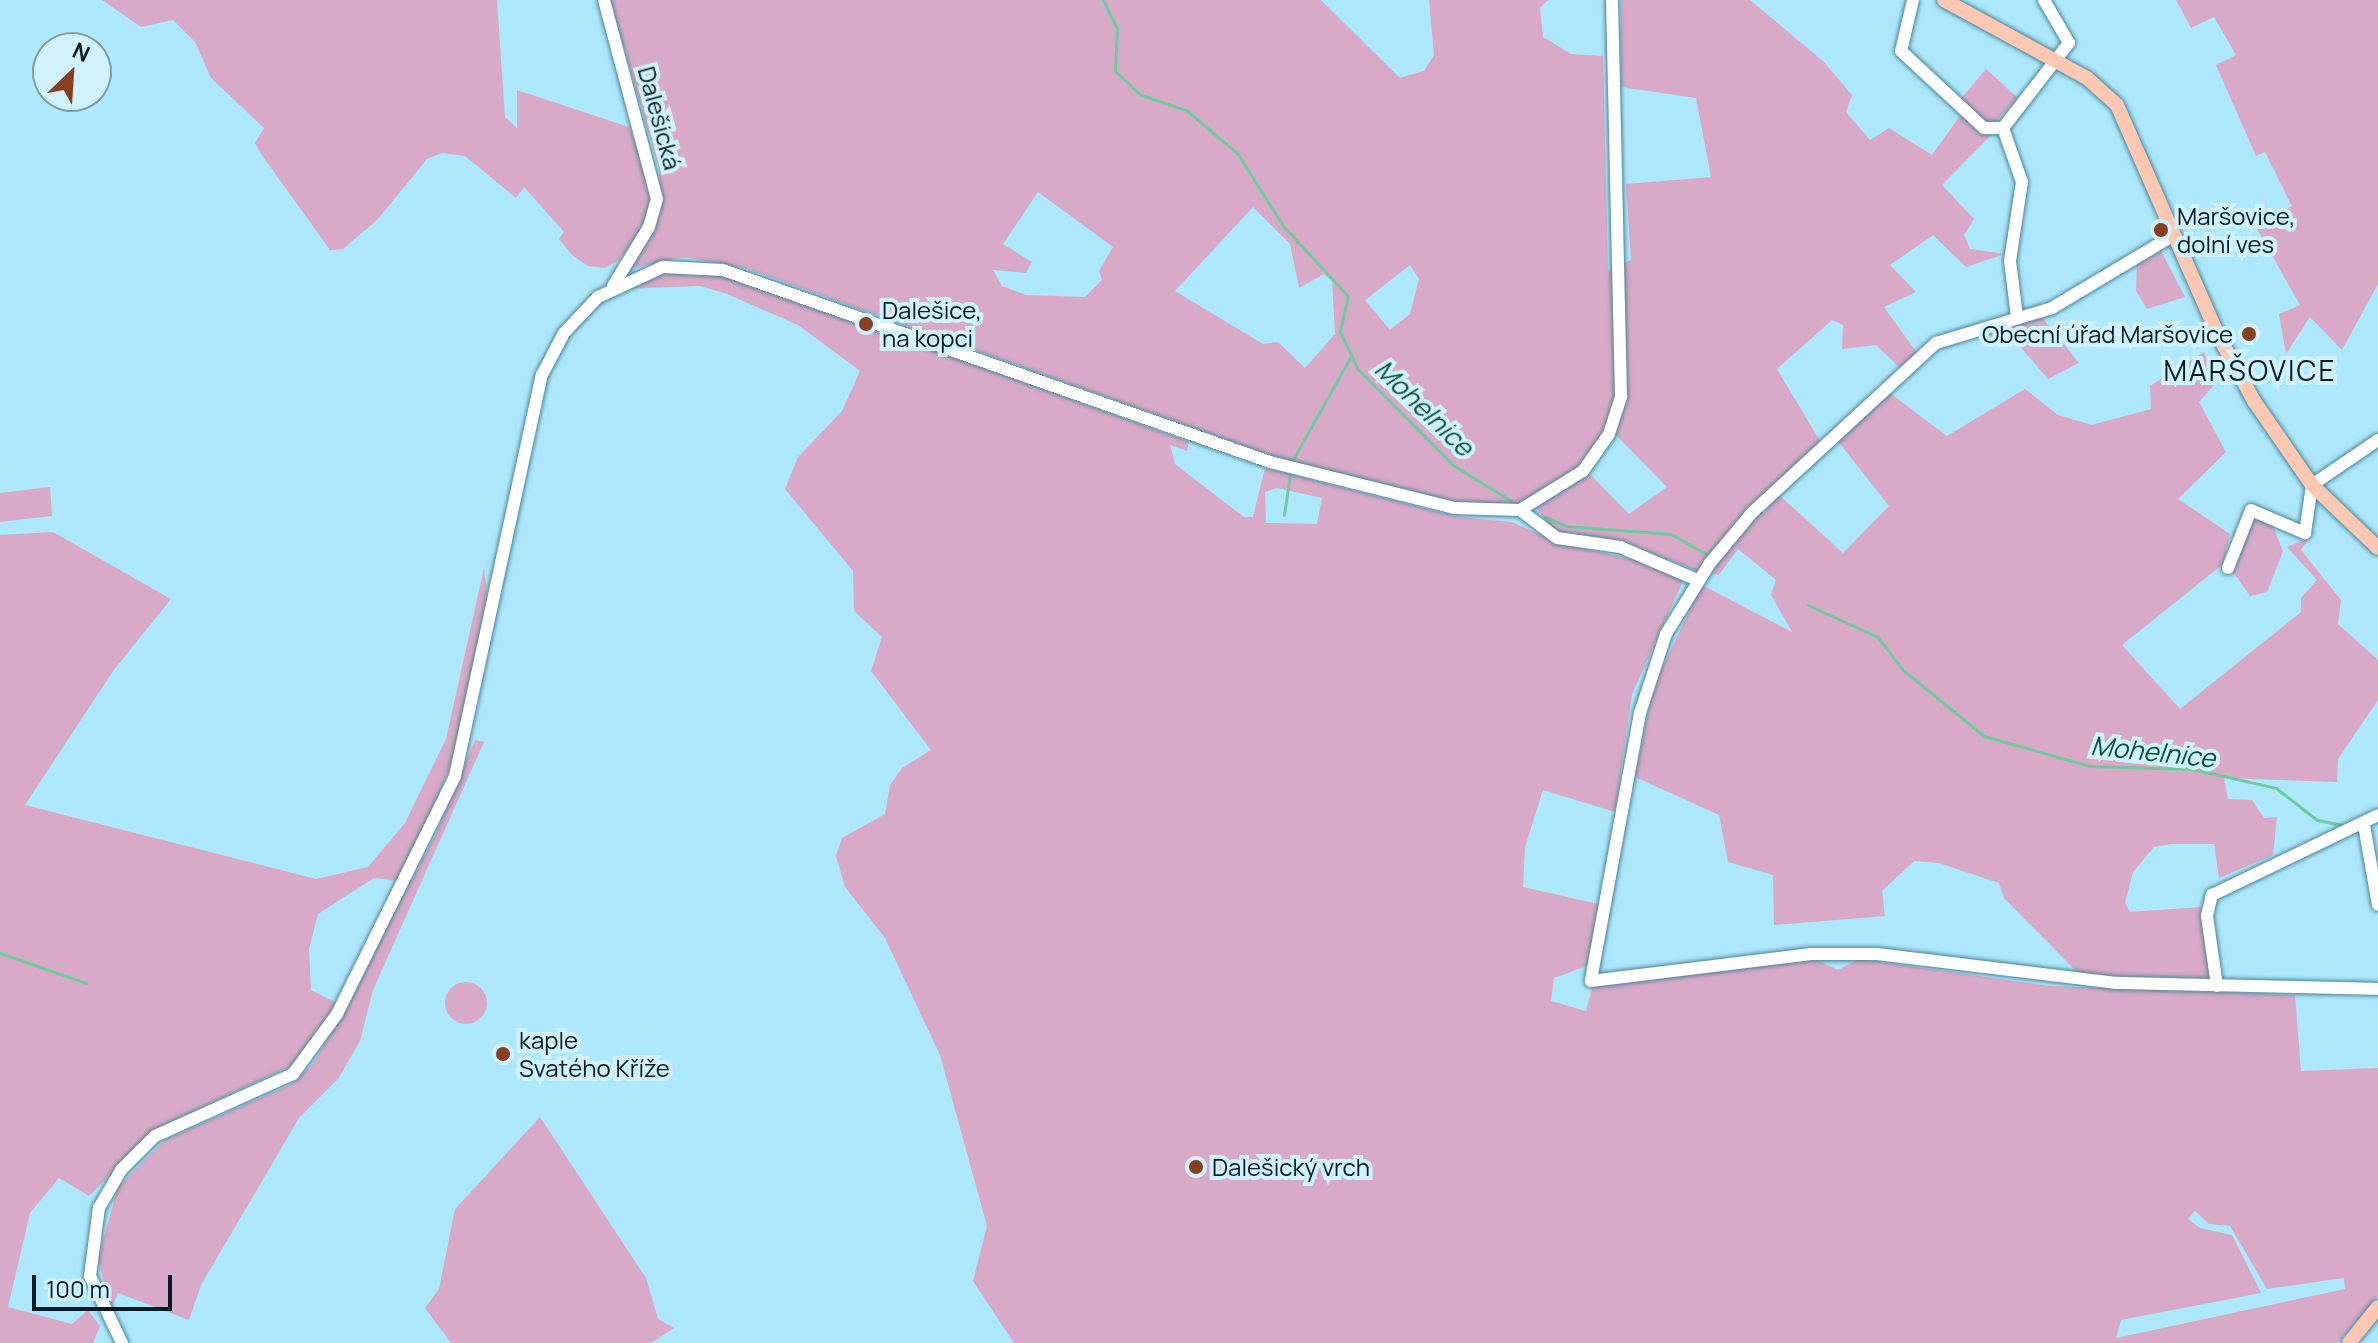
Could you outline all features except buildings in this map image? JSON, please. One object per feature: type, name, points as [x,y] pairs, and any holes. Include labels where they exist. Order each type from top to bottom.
[{"type":"main road","points":[[1944,0],[2060,63],[2117,105],[2240,376],[2312,485],[2378,548]]},
{"type":"main road","points":[[2349,1343],[2378,1307]]},
{"type":"street","name":"Dalešická","points":[[604,0],[657,199],[649,227],[618,267],[613,286]]},
{"type":"street","points":[[122,1343],[97,1299],[89,1263],[107,1190],[137,1151],[178,1122],[293,1074],[337,1014],[433,826],[465,746],[542,375],[564,333],[613,286],[663,267],[723,270],[1284,466],[1454,508],[1520,510],[1583,471],[1609,434],[1621,396],[1612,0]]},
{"type":"street","points":[[1913,0],[1901,51],[1984,128],[2003,128],[2060,63],[2069,41],[2044,0]]},
{"type":"street","points":[[2003,128],[2022,182],[2010,261],[2017,317]]},
{"type":"street","points":[[2174,235],[2052,308],[1936,343],[1751,514],[1697,580],[1666,634],[1640,713],[1591,981],[1811,954],[1877,954],[2116,983],[2378,989]]},
{"type":"street","points":[[2228,568],[2251,510],[2295,534],[2309,531],[2312,485],[2378,440]]},
{"type":"street","points":[[1520,510],[1557,538],[1620,547],[1697,580]]},
{"type":"street","points":[[2378,815],[2372,831],[2378,905]]},
{"type":"street","points":[[2217,986],[2207,916],[2212,895],[2372,831]]},
{"type":"shaded area","points":[[102,0],[497,0],[505,117],[517,128],[517,90],[629,127],[654,191],[649,219],[619,260],[605,268],[588,266],[572,255],[559,239],[564,232],[524,187],[516,198],[465,156],[442,153],[427,159],[378,219],[343,249],[330,250],[255,143],[264,128],[211,78],[195,42],[173,20],[141,27]]},
{"type":"shaded area","points":[[610,0],[1321,0],[1400,78],[1424,71],[1434,55],[1429,0],[1548,0],[1540,8],[1543,37],[1571,54],[1603,56],[1608,270],[1631,260],[1626,184],[1711,177],[1696,98],[1621,87],[1621,0],[1750,0],[1823,61],[1852,95],[1846,112],[1870,140],[1889,128],[1932,155],[1962,113],[1992,134],[1942,185],[1974,219],[1964,235],[1970,249],[2005,254],[1966,267],[1933,235],[1890,265],[1916,292],[1884,307],[1917,353],[1899,367],[1876,345],[1842,349],[1843,325],[1832,320],[1777,369],[1820,441],[1752,505],[1764,513],[1778,494],[1843,553],[1889,506],[1837,440],[1890,393],[1947,436],[2025,389],[2058,415],[2092,425],[2151,409],[2150,386],[2204,352],[2216,383],[2199,402],[2226,452],[2178,499],[2230,534],[2223,564],[2122,645],[2180,709],[2301,612],[2301,598],[2317,580],[2287,547],[2310,537],[2301,550],[2341,600],[2338,624],[2378,660],[2378,700],[2338,759],[2337,782],[2224,778],[2228,799],[2252,800],[2264,818],[2277,817],[2273,855],[2219,878],[2214,844],[2171,844],[2154,847],[2133,872],[2125,903],[2130,912],[2201,907],[2211,980],[2080,975],[2004,898],[1999,883],[1939,863],[1914,861],[1882,891],[1885,916],[1774,925],[1773,875],[1728,862],[1719,815],[1635,777],[1654,685],[1702,585],[1792,632],[1771,595],[1776,580],[1738,549],[1719,575],[1695,570],[1622,541],[1552,530],[1531,500],[1502,508],[1470,505],[1284,460],[745,268],[685,257],[628,269],[661,197],[659,169]],"holes":[[[1038,192],[1113,247],[1099,271],[1102,280],[1085,297],[1026,295],[1002,286],[993,270],[1026,273],[1032,262],[1003,244]],[[1253,207],[1290,244],[1299,288],[1324,274],[1332,281],[1335,334],[1305,368],[1278,342],[1263,344],[1175,291]],[[1410,265],[1419,279],[1410,314],[1390,330],[1365,300]],[[1607,426],[1667,487],[1629,514],[1581,465]]]},
{"type":"shaded area","points":[[2176,0],[2378,0],[2378,284],[2342,350],[2310,317],[2286,354],[2279,314],[2300,305],[2256,227],[2292,206],[2265,152],[2256,156],[2216,65],[2236,55],[2214,17],[2191,28]]},
{"type":"shaded area","points":[[1986,69],[2018,98],[1991,126],[1960,100]]},
{"type":"shaded area","points":[[2161,251],[2185,297],[2147,309],[2136,291],[2137,264]]},
{"type":"shaded area","points":[[662,272],[718,272],[1189,442],[1187,451],[1170,445],[1175,464],[1244,517],[1253,517],[1265,468],[1458,517],[1512,522],[1559,543],[1663,566],[1683,581],[1632,694],[1615,812],[1543,790],[1525,847],[1523,887],[1598,904],[1587,966],[1554,978],[1551,1001],[1586,1011],[1593,984],[1815,959],[1838,970],[1859,959],[2049,986],[2295,995],[2301,1071],[2378,1068],[2378,1296],[2337,1343],[1014,1343],[973,1281],[987,1226],[940,1055],[885,938],[845,887],[836,856],[842,838],[885,814],[890,785],[902,768],[931,750],[871,671],[882,637],[854,611],[853,571],[785,489],[798,457],[842,411],[860,371],[798,325],[727,294],[700,286],[621,289]],"holes":[[[1277,488],[1322,498],[1317,524],[1266,523],[1265,492]],[[2195,1211],[2209,1224],[2230,1226],[2267,1289],[2344,1278],[2345,1289],[2116,1338],[2121,1320],[2261,1293],[2232,1235],[2200,1228],[2188,1219]]]},
{"type":"shaded area","points":[[2041,316],[2079,363],[2048,379],[2002,326]]},
{"type":"shaded area","points":[[50,487],[52,516],[0,522],[0,493]]},
{"type":"shaded area","points":[[2250,516],[2272,524],[2283,551],[2267,592],[2250,596],[2231,569]]},
{"type":"shaded area","points":[[53,532],[171,599],[113,671],[25,805],[316,879],[368,867],[405,823],[446,739],[484,568],[488,599],[454,758],[426,825],[396,881],[374,878],[318,914],[309,949],[311,990],[339,1004],[295,1064],[155,1129],[89,1196],[59,1178],[30,1213],[8,1307],[72,1324],[88,1310],[100,1326],[93,1343],[0,1343],[0,535]]},
{"type":"shaded area","points":[[475,740],[484,742],[373,990],[360,1041],[338,1079],[299,1118],[201,1285],[189,1320],[118,1293],[111,1310],[98,1259],[118,1187],[165,1140],[290,1085],[314,1063],[436,834]]},
{"type":"shaded area","points":[[466,982],[481,988],[487,1003],[481,1018],[466,1024],[451,1018],[445,1003],[451,988]]},
{"type":"shaded area","points":[[540,1117],[646,1278],[658,1319],[674,1328],[651,1343],[451,1343],[425,1308],[439,1289],[455,1209]]},
{"type":"waterway","name":"Mohelnice","points":[[1103,0],[1117,29],[1115,71],[1141,95],[1186,110],[1237,153],[1284,227],[1348,296],[1340,332],[1358,369],[1453,465],[1511,501]]},
{"type":"waterway","points":[[1291,463],[1350,358]]},
{"type":"waterway","points":[[1284,515],[1290,474]]},
{"type":"waterway","name":"Mohelnice","points":[[1545,517],[1566,526],[1671,534],[1706,554]]},
{"type":"waterway","name":"Mohelnice","points":[[1808,605],[1878,637],[1903,670],[1984,736],[2089,766],[2192,769],[2276,788],[2317,820],[2342,825]]},
{"type":"waterway","points":[[0,953],[86,983]]},
{"type":"place","name":"Maršovice, dolní ves","points":[[2161,230]]},
{"type":"place","name":"Dalešice, na kopci","points":[[866,324]]},
{"type":"place","name":"Obecní úřad Maršovice","points":[[2249,334]]},
{"type":"place","name":"kaple Svatého Kříže","points":[[503,1054]]},
{"type":"place","name":"Dalešický vrch","points":[[1196,1167]]},
{"type":"district","name":"MARŠOVICE","points":[[2250,370]]}]
